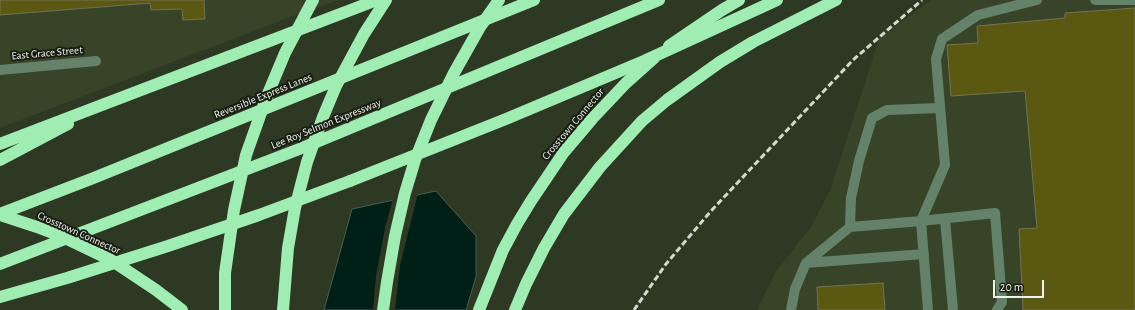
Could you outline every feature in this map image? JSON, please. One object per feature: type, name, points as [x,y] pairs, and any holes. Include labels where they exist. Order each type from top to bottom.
[{"type":"highway","points":[[225,310],[225,273],[234,210],[246,155],[267,96],[282,61],[313,0]]},
{"type":"highway","points":[[0,144],[377,0]]},
{"type":"highway","points":[[283,310],[288,248],[295,208],[307,162],[336,86],[364,34],[386,0]]},
{"type":"highway","points":[[383,310],[386,282],[395,236],[418,153],[431,120],[454,73],[480,27],[499,0]]},
{"type":"highway","name":"Reversible Express Lanes","points":[[0,214],[91,179],[534,0]]},
{"type":"highway","name":"Lee Roy Selmon Expressway","points":[[0,264],[302,148],[659,0]]},
{"type":"highway","name":"Crosstown Connector","points":[[479,310],[503,250],[516,224],[564,152],[626,82],[688,32],[740,0]]},
{"type":"highway","points":[[0,297],[67,278],[168,246],[259,215],[350,181],[506,119],[644,61],[777,0]]},
{"type":"highway","points":[[515,310],[544,248],[564,214],[600,167],[642,121],[667,100],[720,62],[753,42],[836,0]]},
{"type":"highway","points":[[0,160],[108,103]]},
{"type":"highway","name":"Crosstown Connector","points":[[0,214],[63,237],[104,257],[129,271],[182,310]]},
{"type":"street","points":[[928,310],[921,221],[945,165],[936,59],[942,39],[978,15],[1037,0]]},
{"type":"street","points":[[1095,0],[1135,0]]},
{"type":"street","name":"East Grace Street","points":[[0,70],[96,61]]},
{"type":"street","points":[[850,227],[851,198],[859,161],[872,118],[887,110],[940,108]]},
{"type":"street","points":[[791,310],[795,290],[806,263],[850,227],[995,213],[1002,302],[997,310]]},
{"type":"street","points":[[945,218],[953,310]]},
{"type":"street","points":[[806,263],[924,254]]},
{"type":"shaded area","points":[[0,0],[339,0],[293,16],[0,128]]},
{"type":"shaded area","points":[[931,0],[1135,0],[1135,310],[757,310],[777,270],[811,227],[830,191],[879,39]]},
{"type":"water","points":[[436,191],[476,236],[476,277],[466,310],[324,310],[352,209]]},
{"type":"pier","points":[[418,193],[400,265],[395,310],[373,310],[376,276],[385,228],[393,198]]},
{"type":"building","points":[[0,0],[204,0],[205,19],[183,20],[182,9],[151,10],[150,3],[0,15]]},
{"type":"building","points":[[1135,8],[1135,310],[1023,310],[1019,229],[1037,228],[1025,91],[951,96],[947,45],[978,43],[977,26],[1065,18],[1065,13]]},
{"type":"building","points":[[883,283],[885,310],[818,310],[817,287]]},
{"type":"railway","points":[[634,310],[666,264],[711,211],[853,60],[922,0]]}]
